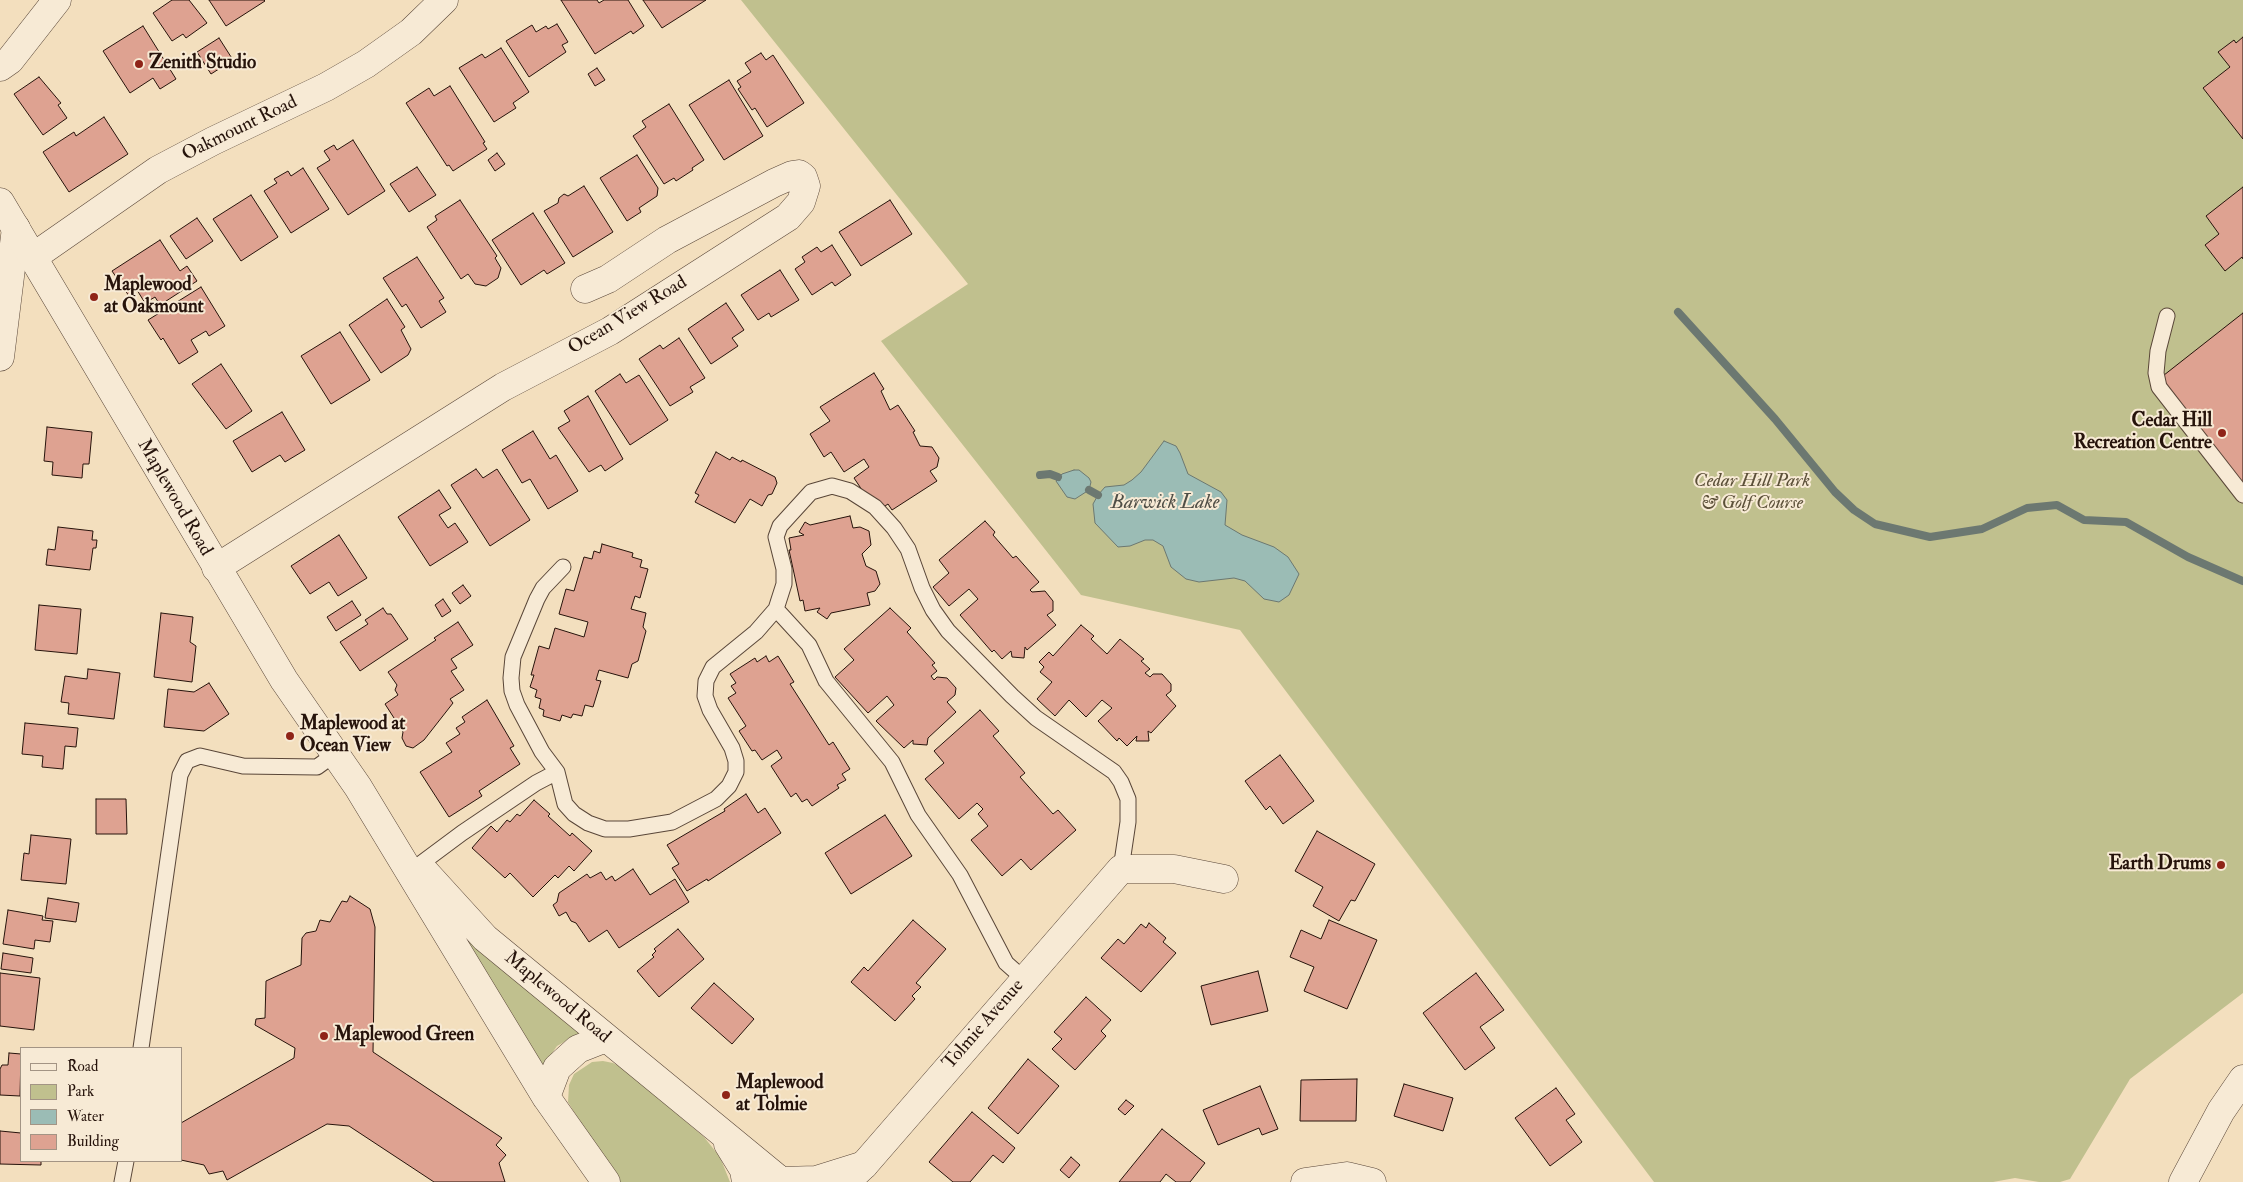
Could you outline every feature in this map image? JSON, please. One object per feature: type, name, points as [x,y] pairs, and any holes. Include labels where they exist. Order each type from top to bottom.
[{"type":"street","points":[[0,67],[10,60],[57,0]]},
{"type":"street","name":"Oakmount Road","points":[[33,257],[158,170],[213,141],[326,87],[366,64],[411,32],[444,0]]},
{"type":"street","name":"Ocean View Road","points":[[216,568],[502,387],[610,331],[788,217],[801,202],[806,186],[803,177],[799,174],[792,174],[774,183],[667,240],[608,279],[585,289]]},
{"type":"street","name":"Maplewood Road","points":[[0,202],[284,680],[358,788],[546,1097],[606,1182]]},
{"type":"street","points":[[0,357],[16,228]]},
{"type":"street","name":"Maplewood Road","points":[[358,788],[419,865],[485,938],[781,1182]]},
{"type":"street","points":[[1121,868],[1174,868],[1224,879]]},
{"type":"street","name":"Tolmie Avenue","points":[[855,1174],[1121,868]]},
{"type":"street","points":[[546,1097],[557,1068],[578,1049],[606,1038]]},
{"type":"street","points":[[2183,1182],[2221,1111],[2243,1079]]},
{"type":"street","points":[[721,1132],[744,1170],[746,1182]]},
{"type":"street","points":[[781,1182],[816,1180],[855,1174]]},
{"type":"street","points":[[1305,1182],[1347,1176],[1372,1182]]},
{"type":"lane","points":[[2167,316],[2158,351],[2156,373],[2159,387],[2243,495]]},
{"type":"lane","points":[[563,567],[543,588],[537,599],[513,657],[511,678],[517,705],[542,752],[557,772],[565,804],[574,814],[588,823],[605,829],[629,829],[672,822],[716,799],[729,786],[736,772],[736,761],[732,748],[710,710],[705,696],[706,681],[713,667],[756,632],[776,609],[784,584],[784,569],[776,537],[780,526],[811,492],[832,486],[850,491],[875,508],[894,528],[908,549],[922,588],[948,631],[1036,718],[1114,772],[1121,782],[1128,799],[1128,822],[1121,868]]},
{"type":"lane","points":[[776,609],[809,645],[826,681],[892,762],[918,815],[960,875],[1006,963],[1024,979]]},
{"type":"lane","points":[[141,1047],[180,775],[187,761],[200,756],[244,766],[317,767],[335,754]]},
{"type":"lane","points":[[419,865],[462,832],[536,782],[557,772]]},
{"type":"lane","points":[[122,1182],[126,1162]]},
{"type":"green space","name":"Cedar Hill Park & Golf Course","points":[[741,0],[2243,0],[2243,993],[2130,1079],[2070,1179],[2060,1182],[2039,1182],[2015,1178],[1993,1182],[1654,1182],[1240,630],[1081,595],[881,341],[968,284]]},
{"type":"green space","points":[[465,938],[580,1033],[557,1046],[543,1066]]},
{"type":"green space","points":[[603,1061],[613,1063],[624,1069],[704,1137],[720,1157],[730,1182],[617,1182],[568,1102],[569,1085],[574,1074],[592,1062]]},
{"type":"water","name":"Barwick Lake","points":[[1164,441],[1176,446],[1188,474],[1221,492],[1227,500],[1225,525],[1242,535],[1274,547],[1288,557],[1299,574],[1289,595],[1279,602],[1264,599],[1245,581],[1234,578],[1199,582],[1186,579],[1171,567],[1163,546],[1153,540],[1145,540],[1130,546],[1118,547],[1095,523],[1093,504],[1098,495],[1105,487],[1124,485],[1132,480],[1141,472]]},
{"type":"water","points":[[1079,470],[1091,482],[1089,490],[1075,499],[1067,497],[1056,481],[1062,474]]},
{"type":"building","points":[[172,0],[189,0],[207,23],[186,38],[183,34],[172,41],[153,13]]},
{"type":"building","points":[[209,0],[264,0],[265,1],[226,26]]},
{"type":"building","points":[[561,0],[597,0],[599,3],[604,0],[628,0],[644,26],[633,34],[631,31],[595,54]]},
{"type":"building","points":[[643,0],[706,0],[662,28]]},
{"type":"building","points":[[557,24],[568,42],[562,45],[566,52],[529,77],[506,41],[532,25],[536,32],[546,26],[548,29]]},
{"type":"building","name":"Zenith Studio","points":[[143,26],[176,79],[160,89],[153,78],[130,93],[103,51]]},
{"type":"building","points":[[2243,37],[2243,139],[2203,88],[2230,67],[2218,52],[2234,40],[2236,43]]},
{"type":"building","points":[[219,38],[233,60],[211,74],[197,52]]},
{"type":"building","points":[[501,48],[529,92],[513,103],[516,108],[494,122],[459,68],[482,54],[485,58]]},
{"type":"building","points":[[761,53],[766,60],[773,55],[804,103],[767,127],[755,108],[752,110],[738,89],[741,87],[737,81],[751,72],[745,63]]},
{"type":"building","points":[[597,68],[605,80],[595,86],[588,74]]},
{"type":"building","points":[[39,77],[61,103],[58,105],[67,118],[43,135],[14,94]]},
{"type":"building","points":[[729,80],[763,136],[724,160],[689,105]]},
{"type":"building","points":[[450,86],[485,142],[483,143],[487,149],[453,171],[449,165],[447,166],[406,103],[429,88],[434,96]]},
{"type":"building","points":[[669,104],[704,160],[676,181],[674,178],[664,184],[633,136],[646,127],[642,121]]},
{"type":"building","points":[[104,117],[128,154],[69,192],[43,152],[74,132],[76,136]]},
{"type":"building","points":[[353,140],[385,191],[348,215],[317,168],[330,160],[324,151],[334,145],[337,150]]},
{"type":"building","points":[[497,153],[505,164],[495,171],[488,160]]},
{"type":"building","points":[[637,155],[658,188],[657,196],[639,208],[641,212],[627,221],[600,178]]},
{"type":"building","points":[[417,167],[436,195],[409,212],[390,184]]},
{"type":"building","points":[[303,168],[329,209],[291,233],[264,191],[277,183],[274,179],[288,171],[291,176]]},
{"type":"building","points":[[584,186],[613,232],[573,257],[544,211],[558,203],[559,198],[564,194],[568,196]]},
{"type":"building","points":[[2243,187],[2243,259],[2242,257],[2225,271],[2205,245],[2219,234],[2206,216]]},
{"type":"building","points":[[251,195],[278,237],[241,261],[213,219]]},
{"type":"building","points":[[460,200],[497,256],[495,258],[501,268],[498,278],[486,286],[475,284],[468,274],[461,279],[427,227],[437,220],[435,216]]},
{"type":"building","points":[[890,200],[912,234],[861,266],[839,232]]},
{"type":"building","points":[[533,213],[565,263],[547,274],[544,270],[521,285],[492,240]]},
{"type":"building","points":[[197,218],[213,241],[186,259],[170,236]]},
{"type":"building","points":[[160,240],[180,271],[187,266],[197,281],[160,305],[155,297],[145,303],[137,290],[129,296],[112,271]]},
{"type":"building","points":[[832,245],[851,275],[835,286],[832,282],[812,295],[795,269],[805,262],[802,257],[817,247],[821,252]]},
{"type":"building","points":[[417,257],[444,298],[439,301],[446,312],[421,328],[406,304],[402,307],[383,278]]},
{"type":"building","points":[[780,270],[799,300],[771,317],[769,313],[758,320],[741,295]]},
{"type":"building","points":[[201,287],[225,326],[209,336],[206,331],[191,340],[198,352],[179,364],[163,338],[161,340],[148,320]]},
{"type":"building","points":[[387,299],[405,327],[401,330],[411,349],[408,355],[381,373],[349,325]]},
{"type":"building","points":[[726,303],[744,330],[732,338],[738,346],[711,364],[688,329]]},
{"type":"building","name":"Cedar Hill Recreation Centre","points":[[2243,313],[2243,486],[2159,379]]},
{"type":"building","points":[[340,332],[370,380],[331,404],[301,356]]},
{"type":"building","points":[[679,338],[705,378],[690,387],[693,392],[670,406],[639,359],[660,345],[663,349]]},
{"type":"building","points":[[221,364],[252,411],[226,429],[192,384]]},
{"type":"building","points":[[874,373],[884,389],[881,391],[890,410],[898,405],[915,431],[913,432],[920,446],[932,447],[939,458],[937,467],[930,471],[937,481],[892,510],[888,504],[882,508],[870,502],[854,478],[869,467],[864,459],[844,472],[831,452],[824,457],[810,434],[830,421],[820,407]]},
{"type":"building","points":[[620,374],[626,383],[639,375],[668,420],[630,445],[595,391]]},
{"type":"building","points":[[588,396],[623,459],[605,471],[601,465],[589,472],[558,428],[570,421],[564,411]]},
{"type":"building","points":[[282,412],[305,450],[285,462],[280,455],[252,472],[233,441]]},
{"type":"building","points":[[47,427],[92,432],[89,464],[83,464],[82,478],[52,475],[53,462],[44,461]]},
{"type":"building","points":[[533,431],[550,459],[556,455],[578,491],[548,509],[530,479],[522,483],[502,450]]},
{"type":"building","points":[[716,452],[730,460],[732,457],[741,462],[742,460],[775,477],[777,483],[772,494],[768,495],[762,506],[750,499],[735,523],[695,502],[699,495],[695,493]]},
{"type":"building","points":[[476,469],[483,478],[497,469],[530,520],[490,546],[451,485]]},
{"type":"building","points":[[439,490],[451,508],[439,515],[448,528],[455,523],[468,542],[430,566],[398,517]]},
{"type":"building","points":[[850,516],[853,528],[860,527],[869,531],[871,545],[862,554],[866,566],[876,571],[880,584],[875,591],[867,593],[870,605],[831,613],[827,619],[817,612],[820,608],[805,611],[803,600],[800,601],[789,550],[791,550],[789,538],[804,535],[799,532],[805,522],[810,525]]},
{"type":"building","points":[[985,521],[995,532],[993,535],[1013,558],[1016,556],[1039,582],[1030,590],[1032,592],[1045,591],[1053,601],[1053,611],[1047,615],[1056,625],[1027,650],[1025,647],[1024,658],[1012,657],[1011,651],[1002,659],[994,650],[992,652],[960,615],[978,599],[969,589],[949,606],[933,587],[949,573],[939,560]]},
{"type":"building","points":[[58,527],[93,531],[92,540],[97,540],[96,548],[93,548],[90,570],[46,565],[48,549],[55,550]]},
{"type":"building","points":[[339,535],[367,578],[338,596],[329,582],[310,594],[291,566]]},
{"type":"building","points":[[602,544],[633,553],[632,557],[642,560],[640,567],[648,569],[640,598],[635,596],[631,609],[646,613],[643,627],[646,631],[638,661],[632,664],[628,678],[599,670],[596,680],[601,681],[593,707],[585,705],[582,716],[573,714],[571,718],[562,715],[560,721],[543,716],[544,710],[539,708],[541,699],[535,697],[537,690],[530,687],[534,675],[531,675],[539,646],[549,649],[555,628],[584,637],[588,622],[559,614],[566,589],[574,591],[584,557],[592,559],[594,551],[600,553]]},
{"type":"building","points":[[463,585],[471,596],[460,604],[452,593]]},
{"type":"building","points":[[443,599],[451,611],[442,617],[435,605]]},
{"type":"building","points":[[352,601],[361,615],[336,631],[327,617]]},
{"type":"building","points":[[39,605],[81,609],[77,654],[35,650]]},
{"type":"building","points":[[383,608],[387,614],[391,614],[408,639],[360,671],[340,642],[368,624],[365,620]]},
{"type":"building","points":[[890,608],[911,628],[907,632],[935,663],[932,665],[937,671],[931,676],[934,680],[937,677],[947,678],[956,688],[955,695],[947,702],[956,712],[928,738],[927,745],[913,744],[913,740],[904,748],[876,721],[894,705],[887,696],[868,713],[835,677],[854,660],[844,649]]},
{"type":"building","points":[[161,613],[193,617],[190,642],[196,646],[192,682],[154,677]]},
{"type":"building","points":[[458,622],[473,645],[451,659],[457,668],[451,671],[464,690],[450,699],[453,703],[424,740],[413,748],[406,746],[402,738],[403,732],[385,704],[398,695],[395,690],[397,685],[388,672],[436,640],[434,638]]},
{"type":"building","points":[[1081,625],[1094,636],[1091,639],[1107,654],[1120,639],[1144,659],[1141,661],[1150,669],[1145,673],[1150,677],[1153,674],[1162,674],[1171,684],[1171,691],[1166,695],[1176,706],[1151,733],[1148,731],[1149,741],[1136,741],[1137,736],[1127,746],[1119,738],[1117,741],[1098,721],[1112,708],[1102,700],[1086,717],[1069,700],[1055,716],[1037,699],[1052,682],[1040,672],[1044,667],[1039,662],[1049,652],[1053,656]]},
{"type":"building","points":[[766,656],[769,662],[778,656],[794,682],[790,684],[829,745],[833,742],[850,769],[842,774],[846,780],[837,785],[839,788],[812,806],[807,799],[802,802],[796,793],[791,797],[771,766],[782,758],[777,750],[762,760],[755,750],[752,751],[739,731],[746,726],[728,698],[736,693],[731,686],[736,683],[730,674],[755,658],[757,662]]},
{"type":"building","points":[[88,669],[120,673],[114,719],[68,714],[69,703],[61,702],[65,676],[87,679]]},
{"type":"building","points":[[209,683],[229,714],[204,731],[164,727],[168,689],[194,692]]},
{"type":"building","points":[[487,700],[514,746],[510,748],[520,764],[479,791],[482,796],[449,817],[420,772],[452,752],[446,743],[460,734],[456,728],[465,722],[462,717]]},
{"type":"building","points":[[980,710],[999,731],[993,736],[1025,773],[1020,777],[1053,814],[1058,810],[1076,830],[1031,870],[1021,859],[1002,876],[971,840],[988,826],[978,814],[983,809],[977,803],[959,819],[925,779],[944,763],[934,751]]},
{"type":"building","points":[[25,723],[78,728],[76,747],[65,746],[63,769],[42,767],[43,756],[22,754]]},
{"type":"building","points":[[1280,755],[1314,801],[1283,824],[1270,806],[1266,810],[1245,781]]},
{"type":"building","points":[[746,794],[758,813],[765,808],[781,833],[708,881],[707,879],[687,891],[672,868],[679,864],[667,845],[725,811],[724,809]]},
{"type":"building","points":[[96,799],[126,799],[127,834],[96,834]]},
{"type":"building","points":[[534,800],[570,836],[572,833],[592,851],[574,871],[569,866],[558,878],[555,875],[533,897],[510,873],[505,878],[472,848],[491,826],[497,832],[507,820],[510,822],[517,814],[520,816]]},
{"type":"building","points":[[885,815],[912,856],[851,894],[825,853]]},
{"type":"building","points":[[1317,831],[1375,864],[1355,901],[1351,900],[1339,921],[1313,906],[1323,887],[1295,871]]},
{"type":"building","points":[[31,835],[71,839],[66,884],[21,880],[24,853],[29,854]]},
{"type":"building","points":[[633,869],[650,895],[675,879],[689,902],[619,948],[607,930],[589,942],[576,923],[571,921],[566,912],[559,916],[553,905],[557,902],[559,893],[587,874],[590,878],[601,872],[606,880],[612,876],[615,881]]},
{"type":"building","name":"Maplewood Green","points":[[350,896],[370,909],[375,927],[373,1052],[502,1138],[496,1145],[506,1155],[499,1163],[505,1182],[434,1182],[349,1126],[327,1124],[227,1180],[223,1171],[209,1174],[204,1165],[182,1160],[182,1122],[294,1058],[295,1048],[255,1025],[256,1019],[265,1018],[266,981],[301,965],[302,938],[306,933],[316,931],[320,920],[330,922],[342,901],[347,902]]},
{"type":"building","points":[[48,898],[79,903],[76,922],[45,918]]},
{"type":"building","points":[[8,910],[43,916],[42,920],[53,921],[50,942],[35,940],[34,949],[3,944]]},
{"type":"building","points":[[913,920],[946,949],[916,983],[921,987],[912,996],[915,999],[895,1021],[851,982],[864,967],[868,971]]},
{"type":"building","points":[[1329,920],[1377,940],[1347,1009],[1304,991],[1314,967],[1290,957],[1301,930],[1321,939]]},
{"type":"building","points":[[1149,923],[1166,938],[1163,942],[1176,953],[1141,992],[1101,958],[1118,939],[1124,944],[1141,924],[1146,928]]},
{"type":"building","points":[[678,929],[704,959],[659,997],[637,971],[654,957],[652,955],[656,951],[654,949]]},
{"type":"building","points":[[3,953],[33,958],[31,973],[1,969]]},
{"type":"building","points":[[1258,971],[1268,1011],[1211,1025],[1201,986]]},
{"type":"building","points":[[0,973],[40,978],[34,1030],[0,1026]]},
{"type":"building","points":[[1476,973],[1504,1010],[1480,1027],[1495,1048],[1465,1070],[1423,1013]]},
{"type":"building","points":[[714,983],[754,1019],[732,1044],[691,1008]]},
{"type":"building","points":[[1086,997],[1111,1020],[1101,1031],[1106,1036],[1075,1070],[1052,1049],[1062,1039],[1054,1032]]},
{"type":"building","points":[[9,1053],[20,1054],[20,1096],[0,1095],[0,1069],[2,1065],[8,1065]]},
{"type":"building","points":[[1028,1059],[1059,1086],[1018,1134],[988,1108]]},
{"type":"building","points":[[1357,1079],[1356,1121],[1300,1121],[1301,1080]]},
{"type":"building","points":[[1404,1084],[1453,1098],[1443,1131],[1394,1116]]},
{"type":"building","points":[[1260,1086],[1278,1129],[1262,1135],[1259,1128],[1218,1145],[1203,1110]]},
{"type":"building","points":[[1556,1088],[1575,1114],[1566,1120],[1582,1142],[1550,1166],[1515,1118]]},
{"type":"building","points":[[1126,1100],[1134,1106],[1125,1115],[1118,1109]]},
{"type":"building","points":[[972,1112],[1015,1148],[1003,1163],[993,1155],[970,1182],[953,1182],[929,1162]]},
{"type":"building","points":[[1162,1129],[1205,1163],[1190,1182],[1176,1182],[1166,1174],[1160,1182],[1119,1182]]},
{"type":"building","points":[[0,1131],[20,1133],[20,1162],[41,1162],[41,1165],[0,1164]]},
{"type":"building","points":[[1071,1157],[1080,1165],[1069,1178],[1060,1170]]},
{"type":"waterway","points":[[1678,312],[1775,419],[1835,492],[1854,510],[1875,524],[1930,537],[1982,529],[2027,508],[2057,505],[2084,520],[2126,522],[2188,557],[2243,581]]},
{"type":"waterway","points":[[1040,475],[1050,474],[1058,477]]},
{"type":"waterway","points":[[1089,490],[1098,495]]},
{"type":"place","name":"Zenith Studio","points":[[139,64]]},
{"type":"place","name":"Maplewood at Oakmount","points":[[94,297]]},
{"type":"place","name":"Cedar Hill Recreation Centre","points":[[2222,433]]},
{"type":"place","name":"Maplewood at Ocean View","points":[[290,736]]},
{"type":"place","name":"Earth Drums","points":[[2221,865]]},
{"type":"place","name":"Maplewood Green","points":[[324,1036]]},
{"type":"place","name":"Maplewood at Tolmie","points":[[726,1095]]}]
